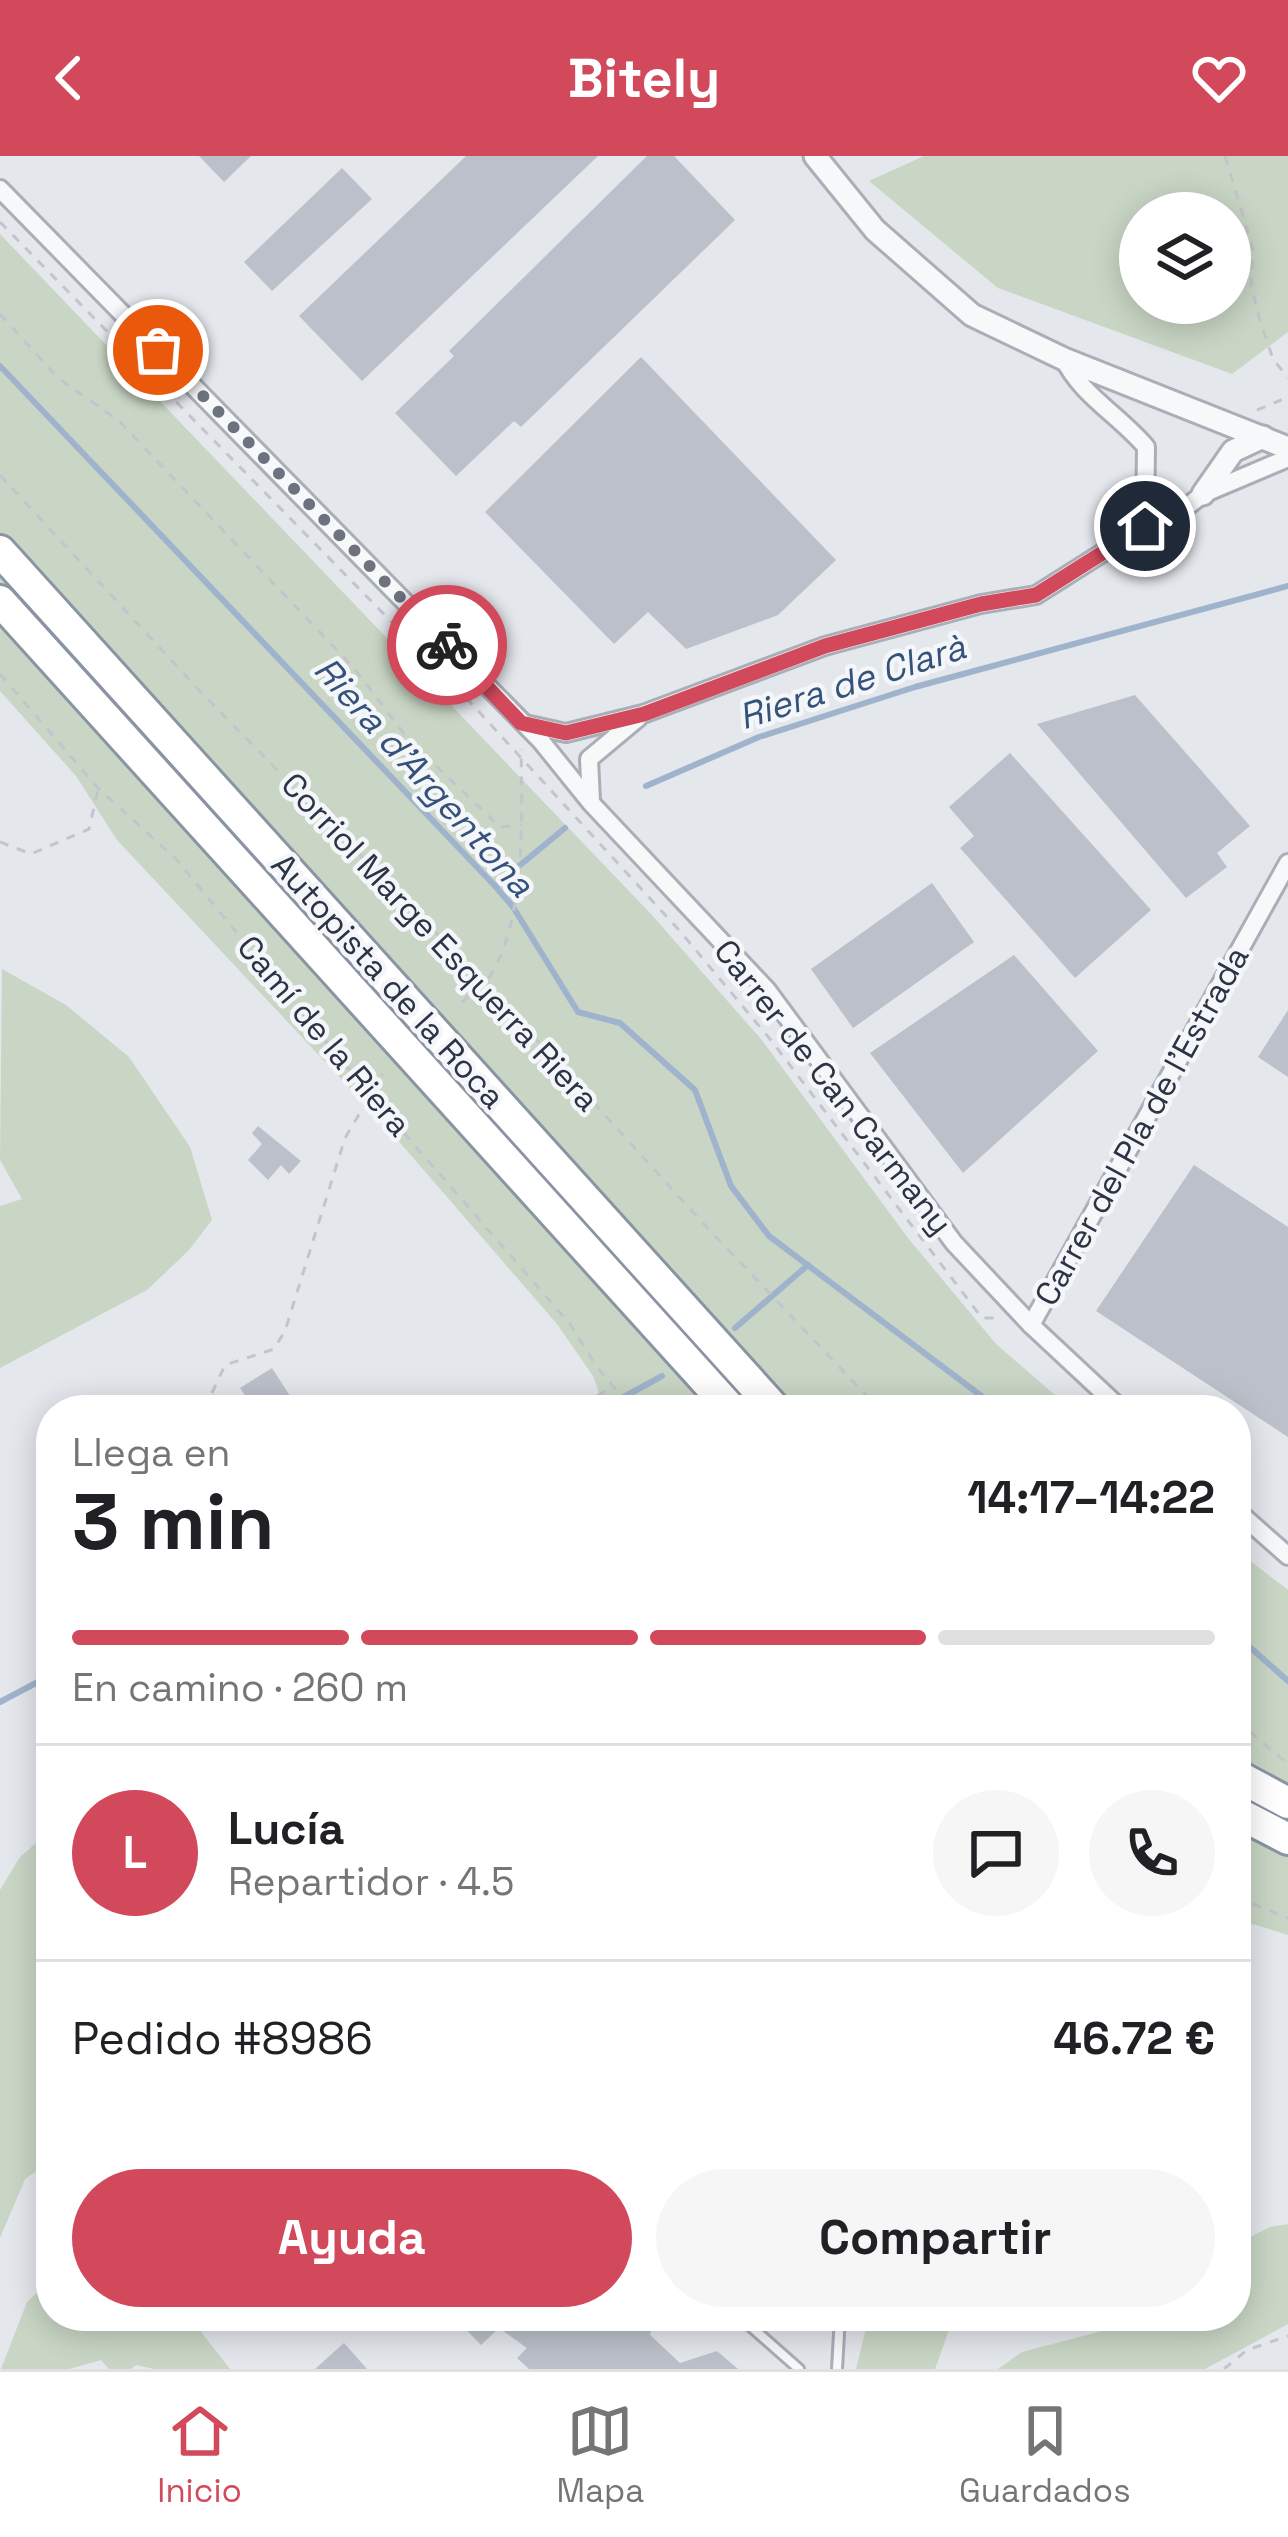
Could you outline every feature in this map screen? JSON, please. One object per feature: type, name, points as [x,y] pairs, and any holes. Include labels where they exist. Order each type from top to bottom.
[{"type":"highway","name":"Autopista de la Roca","points":[[0,551],[762,1395]]},
{"type":"highway","name":"Autopista de la Roca","points":[[0,601],[718,1395]]},
{"type":"highway","points":[[1251,1782],[1288,1803]]},
{"type":"highway","points":[[1251,1820],[1288,1839]]},
{"type":"street","points":[[815,156],[875,230],[972,315],[1064,359],[1288,448]]},
{"type":"street","name":"Carrer de Can Carmany","points":[[0,189],[521,723],[767,990],[955,1243],[1031,1325],[1107,1395]]},
{"type":"street","points":[[1064,359],[1074,382],[1124,421],[1146,447],[1145,526]]},
{"type":"street","points":[[1203,494],[1232,451],[1263,437]]},
{"type":"street","points":[[521,723],[566,733],[644,714],[825,646],[981,604],[1036,595],[1145,526],[1179,513],[1203,494],[1288,458]]},
{"type":"street","points":[[592,803],[589,760],[644,714]]},
{"type":"street","name":"Carrer del Pla de l'Estrada","points":[[1031,1325],[1288,863]]},
{"type":"street","points":[[1251,1523],[1288,1556]]},
{"type":"lane","points":[[756,2331],[799,2369]]},
{"type":"lane","points":[[836,2369],[839,2331]]},
{"type":"path","points":[[1225,156],[1253,249],[1251,285],[1259,317],[1273,359],[1288,378]]},
{"type":"path","points":[[0,222],[470,702],[650,898],[770,1039],[982,1318],[1003,1318]]},
{"type":"path","points":[[0,314],[58,378],[119,421],[354,668],[408,739],[462,794],[500,827],[522,825]]},
{"type":"path","points":[[1232,424],[1288,397]]},
{"type":"path","name":"Corriol Marge Esquerra Riera","points":[[0,475],[197,688],[485,983],[866,1395]]},
{"type":"path","name":"Camí de la Riera","points":[[0,674],[98,788],[177,860],[570,1324],[620,1395]]},
{"type":"path","points":[[463,1002],[485,983],[513,907],[521,864],[521,723]]},
{"type":"path","points":[[0,842],[32,854],[89,829],[98,788]]},
{"type":"path","points":[[211,1395],[225,1364],[274,1348],[285,1331],[345,1138],[383,1074]]},
{"type":"path","points":[[598,1395],[614,1388]]},
{"type":"path","points":[[1251,1733],[1288,1764]]},
{"type":"path","points":[[1251,1903],[1288,1918]]},
{"type":"path","points":[[1224,2369],[1246,2350],[1288,2336]]},
{"type":"green space","points":[[924,156],[1288,156],[1288,332],[1232,374],[998,288],[869,181]]},
{"type":"green space","points":[[0,234],[651,914],[761,1039],[908,1238],[996,1344],[1055,1395],[597,1395],[593,1376],[557,1324],[389,1130],[117,840],[76,776],[0,691]]},
{"type":"green space","points":[[2,969],[66,1005],[129,1057],[190,1147],[212,1220],[147,1290],[0,1368],[0,1206],[22,1199],[0,1160]]},
{"type":"green space","points":[[1251,1562],[1288,1590],[1288,1935],[1251,1924]]},
{"type":"green space","points":[[36,1843],[36,2171],[25,2179],[0,2238],[0,1890],[20,1857]]},
{"type":"green space","points":[[1288,2224],[1288,2324],[1205,2369],[998,2369],[1022,2352],[1102,2331],[1251,2331],[1251,2236]]},
{"type":"green space","points":[[36,2294],[36,2331],[200,2331],[230,2369],[136,2365],[109,2369],[101,2360],[69,2369],[1,2369],[27,2302]]},
{"type":"green space","points":[[865,2331],[949,2331],[935,2369],[856,2369]]},
{"type":"building","points":[[199,156],[251,156],[224,182]]},
{"type":"building","points":[[466,156],[598,156],[362,381],[299,316]]},
{"type":"building","points":[[647,156],[674,156],[735,220],[521,427],[514,421],[456,476],[395,413],[454,356],[449,351]]},
{"type":"building","points":[[342,168],[372,199],[272,291],[244,262]]},
{"type":"building","points":[[641,357],[836,560],[778,615],[686,649],[648,612],[614,644],[485,512]]},
{"type":"building","points":[[1135,695],[1250,826],[1217,853],[1227,867],[1186,898],[1037,724]]},
{"type":"building","points":[[1010,753],[1151,910],[1075,978],[960,848],[974,836],[949,807]]},
{"type":"building","points":[[932,883],[974,942],[853,1028],[811,969]]},
{"type":"building","points":[[1014,955],[1098,1051],[963,1173],[870,1053]]},
{"type":"building","points":[[1288,1010],[1288,1077],[1258,1057]]},
{"type":"building","points":[[258,1126],[301,1161],[289,1174],[281,1165],[268,1180],[248,1160],[262,1144],[252,1133]]},
{"type":"building","points":[[1194,1165],[1288,1227],[1288,1437],[1251,1413],[1251,1395],[1224,1395],[1096,1311]]},
{"type":"building","points":[[272,1368],[289,1395],[245,1395],[240,1388]]},
{"type":"building","points":[[467,2331],[496,2331],[481,2345]]},
{"type":"building","points":[[503,2331],[651,2331],[680,2363],[717,2351],[738,2369],[529,2369],[517,2358],[527,2348]]},
{"type":"building","points":[[344,2343],[367,2369],[315,2369]]},
{"type":"waterway","name":"Riera d'Argentona","points":[[0,366],[495,886],[578,1012],[620,1023],[695,1090],[731,1186],[769,1236],[980,1395]]},
{"type":"waterway","name":"Riera de Clarà","points":[[646,786],[759,737],[915,687],[1288,586]]},
{"type":"waterway","name":"Riera de Clarà","points":[[495,886],[565,828]]},
{"type":"waterway","points":[[735,1328],[808,1265]]},
{"type":"waterway","points":[[627,1395],[662,1376]]},
{"type":"waterway","name":"Riera d'Argentona","points":[[1251,1648],[1288,1681]]},
{"type":"waterway","points":[[0,1702],[36,1683]]},
{"type":"way so far","points":[[158,350],[447,645]]},
{"type":"route","points":[[447,645],[521,723],[566,733],[644,714],[825,646],[981,604],[1036,595],[1145,526]]}]
